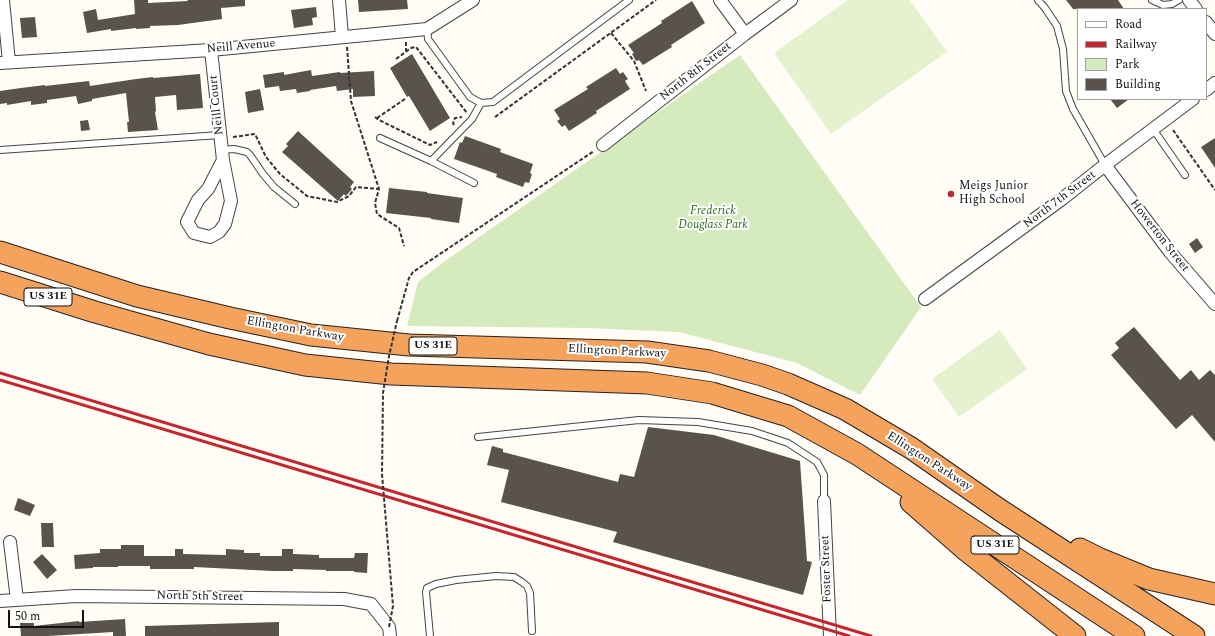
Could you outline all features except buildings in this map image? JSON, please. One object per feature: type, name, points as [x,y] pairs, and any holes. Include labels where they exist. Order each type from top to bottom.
[{"type":"highway","name":"Ellington Parkway","points":[[0,252],[137,296],[311,335],[409,345],[647,352],[717,363],[769,377],[788,384],[844,410],[911,448],[1000,510],[1194,636]]},
{"type":"highway","name":"US 31E","points":[[0,282],[95,312],[209,344],[305,365],[391,374],[647,383],[712,393],[788,416],[857,454],[1134,636]]},
{"type":"highway","points":[[0,296],[62,309],[95,312]]},
{"type":"highway","points":[[857,454],[967,551],[1075,636]]},
{"type":"highway","points":[[1000,510],[1100,559],[1149,578],[1215,594]]},
{"type":"street","points":[[4,0],[4,63]]},
{"type":"street","points":[[339,0],[344,42]]},
{"type":"street","name":"Neill Avenue","points":[[4,63],[344,42],[427,28],[473,0]]},
{"type":"street","points":[[720,0],[745,34]]},
{"type":"street","name":"North 8th Street","points":[[603,145],[791,0]]},
{"type":"street","points":[[1189,0],[1195,8]]},
{"type":"street","points":[[1207,23],[1215,34]]},
{"type":"street","name":"Neill Court","points":[[211,50],[222,155],[231,201],[225,224],[220,232],[210,237],[194,233],[187,222],[198,200],[208,189],[222,155]]},
{"type":"street","points":[[1207,89],[1215,83]]},
{"type":"street","name":"North 7th Street","points":[[925,299],[1062,199],[1192,100]]},
{"type":"street","name":"Howerton Street","points":[[1106,165],[1170,252],[1214,301]]},
{"type":"street","name":"Foster Street","points":[[824,501],[830,636]]},
{"type":"street","points":[[10,542],[17,600]]},
{"type":"street","name":"North 5th Street","points":[[0,601],[76,596],[344,599],[371,604],[390,631]]},
{"type":"lane","points":[[427,28],[428,39],[470,97],[481,104],[493,102],[629,0]]},
{"type":"lane","points":[[1038,0],[1057,26],[1063,49],[1066,91],[1073,109],[1106,165]]},
{"type":"lane","points":[[1152,0],[1162,5],[1172,4],[1179,0]]},
{"type":"lane","points":[[431,160],[472,119],[481,104]]},
{"type":"lane","points":[[1153,129],[1185,175]]},
{"type":"lane","points":[[0,150],[220,135]]},
{"type":"lane","points":[[380,138],[431,160],[474,183]]},
{"type":"lane","points":[[222,155],[234,149],[246,152],[250,155],[274,187],[295,204]]},
{"type":"lane","points":[[478,437],[639,420],[698,422],[752,431],[788,443],[817,462],[824,475],[824,501]]},
{"type":"lane","points":[[430,636],[426,592],[427,588],[436,584],[456,580],[496,576],[514,577],[527,586],[530,593],[532,631]]},
{"type":"path","points":[[496,117],[656,0]]},
{"type":"path","points":[[611,32],[634,62],[646,91]]},
{"type":"path","points":[[344,42],[351,101],[379,189],[375,203],[376,214],[399,228],[404,246]]},
{"type":"path","points":[[406,42],[406,51]]},
{"type":"path","points":[[396,59],[406,51],[416,47],[467,114],[463,117],[455,118],[453,122],[454,126]]},
{"type":"path","points":[[405,99],[376,118],[430,145],[436,144],[440,139]]},
{"type":"path","points":[[1174,130],[1215,190]]},
{"type":"path","points":[[233,137],[255,134],[266,157],[280,174],[307,196],[337,202],[349,196],[356,187],[379,189]]},
{"type":"path","points":[[390,631],[393,606],[382,474],[383,393],[389,356],[409,278],[413,272],[603,145]]},
{"type":"green space","points":[[848,0],[910,0],[947,52],[831,134],[774,53]]},
{"type":"green space","name":"Frederick Douglass Park","points":[[740,55],[921,307],[860,395],[797,363],[679,332],[588,328],[407,326],[418,282],[445,261]]},
{"type":"green space","points":[[1000,330],[1027,369],[959,417],[932,379]]},
{"type":"railway","points":[[0,373],[871,636]]},
{"type":"railway","points":[[0,380],[849,636]]},
{"type":"place","name":"Meigs Junior High School","points":[[951,194]]}]
